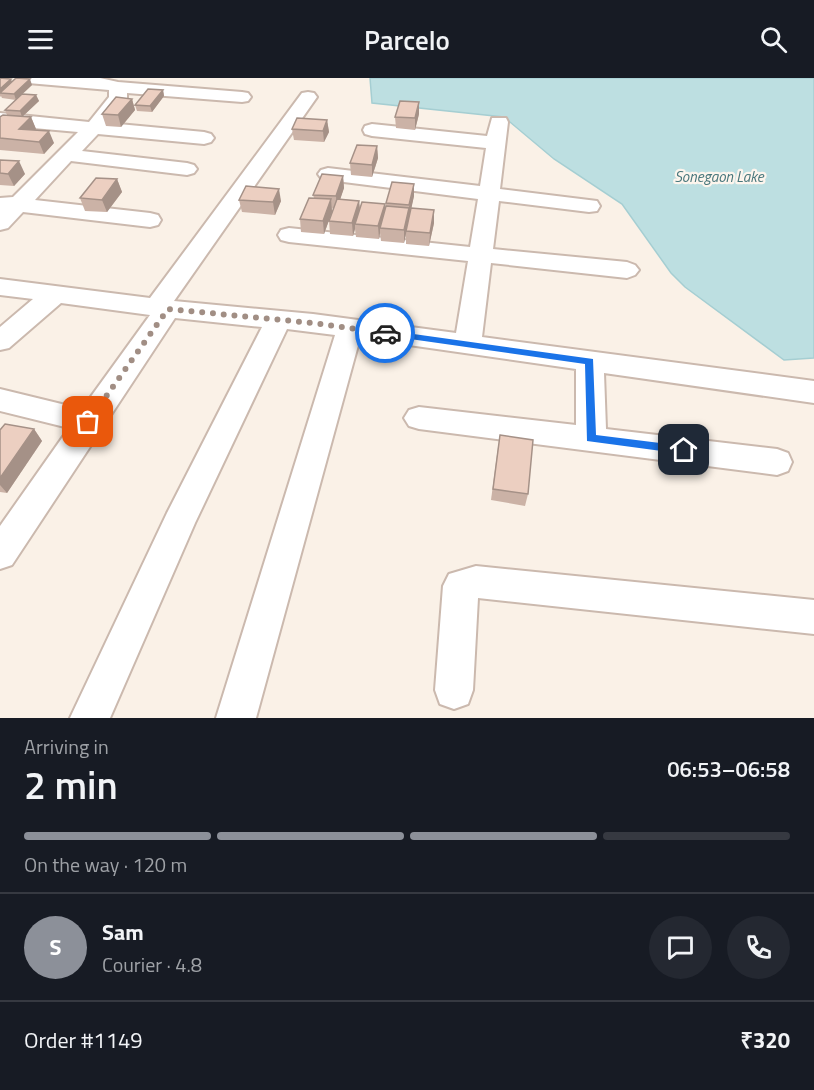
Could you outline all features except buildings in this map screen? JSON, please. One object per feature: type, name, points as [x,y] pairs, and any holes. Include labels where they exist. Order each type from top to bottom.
[{"type":"street","points":[[28,78],[242,97]]},
{"type":"street","points":[[0,223],[9,204],[67,155],[94,127],[118,98],[118,87]]},
{"type":"street","points":[[1,550],[162,308],[308,97]]},
{"type":"street","points":[[3,122],[94,127],[204,138]]},
{"type":"street","points":[[372,130],[497,133],[468,344]]},
{"type":"street","points":[[67,155],[187,169]]},
{"type":"street","points":[[328,174],[590,206]]},
{"type":"street","points":[[9,204],[150,220]]},
{"type":"street","points":[[289,235],[627,270]]},
{"type":"street","points":[[0,287],[162,308],[350,328],[814,392]]},
{"type":"street","points":[[0,341],[57,293]]},
{"type":"street","points":[[90,718],[179,523],[279,320]]},
{"type":"street","points":[[237,718],[350,328]]},
{"type":"street","points":[[590,361],[591,438]]},
{"type":"street","points":[[0,400],[88,422]]},
{"type":"street","points":[[419,418],[777,462]]},
{"type":"street","points":[[454,690],[461,586],[476,582],[814,618]]},
{"type":"water","name":"Sonegaon Lake","points":[[370,78],[814,78],[814,358],[784,360],[685,287],[671,273],[622,204],[554,159],[504,117],[372,103]]},
{"type":"way so far","points":[[88,422],[168,309],[313,323],[385,333]]},
{"type":"route","points":[[385,333],[590,361],[591,438],[684,450]]}]
